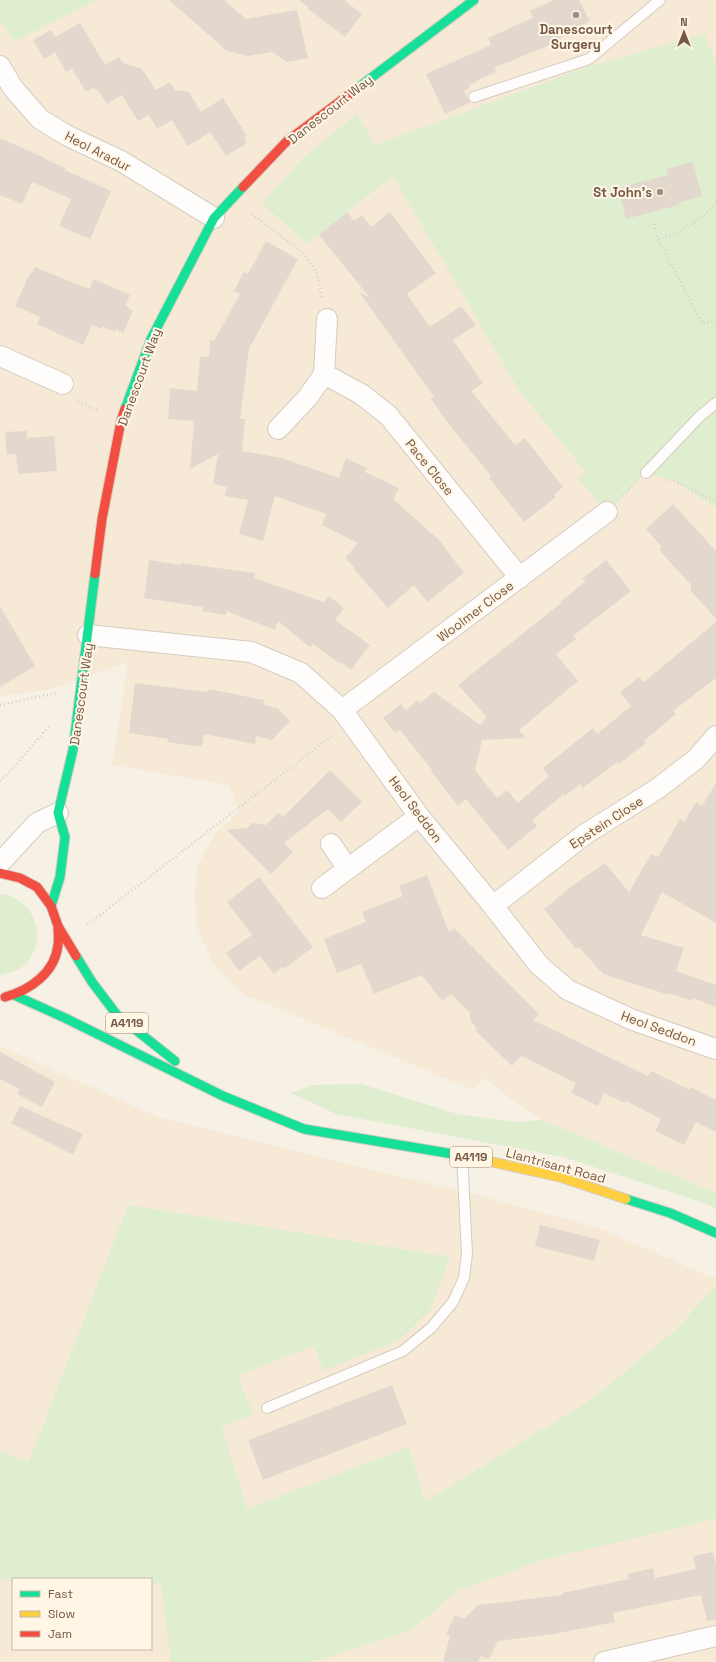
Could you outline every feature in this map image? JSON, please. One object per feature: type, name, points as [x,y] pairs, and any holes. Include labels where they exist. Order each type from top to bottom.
[{"type":"main road","name":"Danescourt Way","points":[[51,906],[60,877],[65,837],[58,813],[73,750],[82,688],[102,519],[121,421],[151,339],[214,218],[286,141],[474,0]]},
{"type":"main road","name":"Llantrisant Road","points":[[0,873],[20,878],[37,887],[51,906],[58,926],[92,982],[117,1015],[156,1047],[223,1096]]},
{"type":"main road","name":"Llantrisant Road","points":[[0,998],[14,995],[38,983],[51,966],[58,946],[58,926]]},
{"type":"main road","name":"Llantrisant Road","points":[[14,995],[65,1018],[223,1096],[304,1129],[462,1155],[560,1177],[670,1213],[716,1233]]},
{"type":"street","name":"Heol Aradur","points":[[0,66],[13,88],[40,119],[66,135],[121,161],[214,218]]},
{"type":"street","points":[[278,429],[308,397],[324,374],[327,319]]},
{"type":"street","points":[[0,356],[63,384]]},
{"type":"street","name":"Pace Close","points":[[324,374],[361,394],[388,415],[520,578]]},
{"type":"street","name":"Woolmer Close","points":[[346,716],[520,578],[607,512]]},
{"type":"street","name":"Heol Seddon","points":[[88,635],[250,652],[301,673],[346,716],[419,816],[539,965],[568,990],[633,1020],[716,1049]]},
{"type":"street","name":"Epstein Close","points":[[493,906],[584,834],[657,789],[696,759],[716,736]]},
{"type":"street","points":[[0,864],[37,823],[58,813]]},
{"type":"street","points":[[322,888],[419,816]]},
{"type":"street","points":[[331,844],[348,869]]},
{"type":"street","points":[[604,1662],[715,1640]]},
{"type":"lane","points":[[474,97],[589,59],[660,0]]},
{"type":"lane","points":[[646,473],[700,416],[716,403]]},
{"type":"lane","points":[[267,1408],[403,1351],[431,1328],[453,1302],[464,1278],[467,1253],[462,1155]]},
{"type":"path","points":[[232,199],[303,253],[316,271],[327,319]]},
{"type":"path","points":[[658,239],[676,233],[697,222],[716,202]]},
{"type":"path","points":[[654,224],[658,239],[702,323],[708,323],[716,320]]},
{"type":"path","points":[[63,384],[65,396],[121,421]]},
{"type":"path","points":[[607,512],[646,473],[675,482],[716,502]]},
{"type":"path","points":[[0,705],[82,688]]},
{"type":"path","points":[[88,924],[346,716]]},
{"type":"path","points":[[0,781],[55,720]]},
{"type":"shaded area","points":[[0,0],[716,0],[716,1193],[542,1120],[512,1100],[485,1078],[473,1090],[243,994],[213,964],[196,924],[195,894],[197,867],[215,833],[239,812],[229,785],[112,765],[128,662],[47,690],[0,696]]},
{"type":"shaded area","points":[[0,1046],[158,1117],[481,1196],[599,1228],[716,1279],[716,1662],[0,1662],[0,1579],[12,1581],[12,1650],[152,1650],[152,1578],[150,1578],[51,1470],[0,1451]]},
{"type":"green space","points":[[0,0],[97,0],[14,42],[0,20]]},
{"type":"green space","points":[[704,34],[716,62],[716,508],[675,481],[646,473],[607,512],[578,478],[586,472],[520,392],[393,176],[307,244],[262,203],[305,156],[357,114],[375,145],[587,67]]},
{"type":"green space","points":[[0,894],[12,897],[23,903],[35,922],[37,934],[36,945],[31,956],[23,966],[15,971],[0,975]]},
{"type":"green space","points":[[361,1084],[457,1114],[516,1122],[542,1120],[716,1193],[716,1209],[704,1203],[563,1157],[336,1114],[291,1093],[313,1085]]},
{"type":"green space","points":[[128,1205],[450,1257],[431,1309],[401,1339],[324,1371],[313,1346],[238,1376],[253,1414],[222,1427],[247,1509],[409,1447],[425,1502],[592,1399],[679,1327],[716,1284],[716,1519],[542,1560],[457,1591],[410,1631],[311,1662],[171,1662],[161,1584],[152,1584],[152,1578],[12,1578],[12,1581],[0,1579],[0,1451],[29,1462]]},
{"type":"building","points":[[169,0],[224,0],[246,19],[297,10],[308,58],[287,62],[272,52],[248,56],[227,51]]},
{"type":"building","points":[[299,0],[344,0],[362,14],[345,37],[307,8],[309,8]]},
{"type":"building","points":[[554,0],[579,0],[590,21],[560,38],[561,40],[494,68],[496,72],[469,85],[470,88],[464,91],[470,103],[445,114],[426,74],[491,45],[488,38],[533,18],[530,11]]},
{"type":"building","points":[[80,23],[105,65],[119,57],[123,63],[142,69],[156,90],[170,82],[175,90],[189,92],[201,112],[223,98],[247,136],[244,138],[247,143],[226,156],[210,132],[188,146],[172,120],[157,129],[149,115],[138,121],[122,95],[107,104],[94,87],[86,92],[72,69],[66,72],[55,52],[44,59],[33,40],[51,30],[55,37]]},
{"type":"building","points":[[0,138],[43,157],[65,168],[65,170],[111,191],[90,239],[59,226],[71,199],[32,182],[22,204],[0,195]]},
{"type":"building","name":"St John's","points":[[693,162],[702,196],[678,203],[679,205],[626,219],[618,188],[668,175],[667,169]]},
{"type":"building","points":[[347,212],[354,221],[362,215],[371,227],[390,212],[436,273],[407,294],[430,327],[461,306],[476,325],[453,340],[483,383],[471,391],[515,445],[525,438],[563,487],[554,495],[556,497],[524,522],[489,478],[491,476],[447,422],[431,399],[434,397],[359,292],[370,298],[319,235]]},
{"type":"building","points":[[266,241],[298,259],[249,349],[240,419],[245,419],[242,451],[282,458],[339,478],[346,458],[367,468],[365,472],[399,488],[393,499],[439,540],[464,573],[427,602],[414,585],[388,608],[345,558],[358,543],[322,525],[326,514],[275,496],[263,541],[239,534],[248,500],[225,496],[227,487],[213,484],[218,454],[190,469],[194,421],[168,419],[170,388],[197,391],[200,357],[209,357],[210,340],[214,341],[240,294],[234,291],[244,272],[248,274]]},
{"type":"building","points":[[35,267],[89,289],[94,279],[130,295],[125,305],[133,311],[123,333],[116,329],[115,332],[102,326],[101,329],[92,325],[83,345],[37,324],[40,317],[15,306],[30,273],[32,273]]},
{"type":"building","points":[[27,431],[27,438],[54,436],[57,471],[18,474],[16,454],[7,455],[5,432]]},
{"type":"building","points":[[673,504],[716,551],[716,619],[691,591],[691,585],[659,550],[662,547],[646,529]]},
{"type":"building","points":[[149,560],[255,573],[254,578],[324,602],[329,596],[344,608],[335,620],[370,645],[351,670],[341,662],[340,664],[313,644],[310,647],[278,621],[275,630],[226,611],[226,615],[202,611],[203,607],[144,598]]},
{"type":"building","points":[[606,560],[631,591],[573,636],[576,639],[556,654],[578,681],[519,730],[526,738],[482,740],[475,770],[497,798],[507,790],[518,803],[549,776],[543,768],[593,728],[597,734],[631,706],[620,692],[639,677],[644,682],[716,622],[716,678],[673,711],[676,714],[644,741],[646,743],[619,764],[617,762],[583,788],[580,784],[565,796],[564,794],[532,820],[537,826],[508,850],[466,799],[458,806],[400,730],[395,733],[383,718],[401,704],[406,710],[418,700],[420,703],[434,692],[480,725],[487,717],[458,685],[561,603],[560,602],[585,582],[582,579]]},
{"type":"building","points":[[0,606],[35,666],[0,687]]},
{"type":"building","points":[[135,683],[208,692],[209,689],[264,700],[263,705],[277,708],[290,721],[272,740],[256,736],[255,744],[204,734],[202,747],[167,742],[168,739],[129,733]]},
{"type":"building","points":[[330,770],[362,802],[341,822],[328,809],[284,843],[293,852],[271,874],[227,830],[247,828],[252,823],[266,825],[278,813],[283,817]]},
{"type":"building","points":[[716,783],[716,923],[662,892],[641,935],[684,948],[676,971],[716,985],[716,1007],[693,998],[692,1001],[669,993],[669,995],[603,974],[579,947],[576,949],[544,909],[572,886],[605,863],[629,892],[651,854],[658,857],[680,819],[684,822],[696,802],[702,806]]},
{"type":"building","points":[[427,875],[449,932],[454,928],[539,1014],[533,1020],[648,1076],[651,1071],[690,1090],[691,1087],[716,1100],[716,1132],[696,1122],[684,1145],[655,1131],[661,1119],[626,1101],[625,1103],[604,1093],[598,1106],[571,1093],[576,1083],[521,1056],[512,1066],[475,1030],[477,1029],[470,1020],[470,1013],[451,994],[442,1001],[422,975],[374,994],[361,964],[337,973],[324,939],[366,922],[362,912],[403,896],[399,886]]},
{"type":"building","points":[[259,877],[313,947],[284,969],[282,967],[274,974],[260,956],[239,971],[226,953],[252,935],[227,902]]},
{"type":"building","points":[[0,1052],[55,1082],[42,1107],[17,1094],[19,1089],[0,1079]]},
{"type":"building","points":[[20,1106],[83,1134],[73,1155],[11,1123]]},
{"type":"building","points":[[540,1225],[600,1240],[594,1261],[535,1246]]},
{"type":"building","points":[[392,1385],[407,1424],[263,1480],[248,1440]]},
{"type":"building","points":[[713,1552],[716,1565],[716,1620],[707,1621],[701,1595],[613,1613],[615,1622],[554,1634],[498,1641],[489,1659],[481,1656],[478,1662],[443,1662],[450,1636],[446,1634],[455,1615],[464,1619],[478,1605],[562,1595],[562,1593],[629,1579],[628,1574],[653,1568],[655,1578],[696,1569],[693,1556]]},
{"type":"traffic: fast","points":[[351,93],[474,0]]},
{"type":"traffic: fast","points":[[125,409],[151,339],[214,218],[243,187]]},
{"type":"traffic: fast","points":[[51,906],[60,877],[65,837],[58,813],[73,750],[95,574]]},
{"type":"traffic: fast","points":[[76,956],[92,982],[117,1015],[175,1061]]},
{"type":"traffic: fast","points":[[14,995],[65,1018],[223,1096],[304,1129],[465,1156]]},
{"type":"traffic: fast","points":[[626,1199],[670,1213],[716,1233]]},
{"type":"traffic: slow","points":[[465,1156],[560,1177],[626,1199]]},
{"type":"traffic: jam","points":[[243,187],[287,141],[351,93]]},
{"type":"traffic: jam","points":[[95,574],[102,519],[121,421],[125,409]]},
{"type":"traffic: jam","points":[[0,873],[20,878],[37,887],[51,906],[58,926],[76,956]]},
{"type":"traffic: jam","points":[[5,997],[32,985],[47,972],[56,955],[58,926]]},
{"type":"place","name":"Danescourt Surgery","points":[[576,15]]},
{"type":"place","name":"St John's","points":[[660,192]]}]
